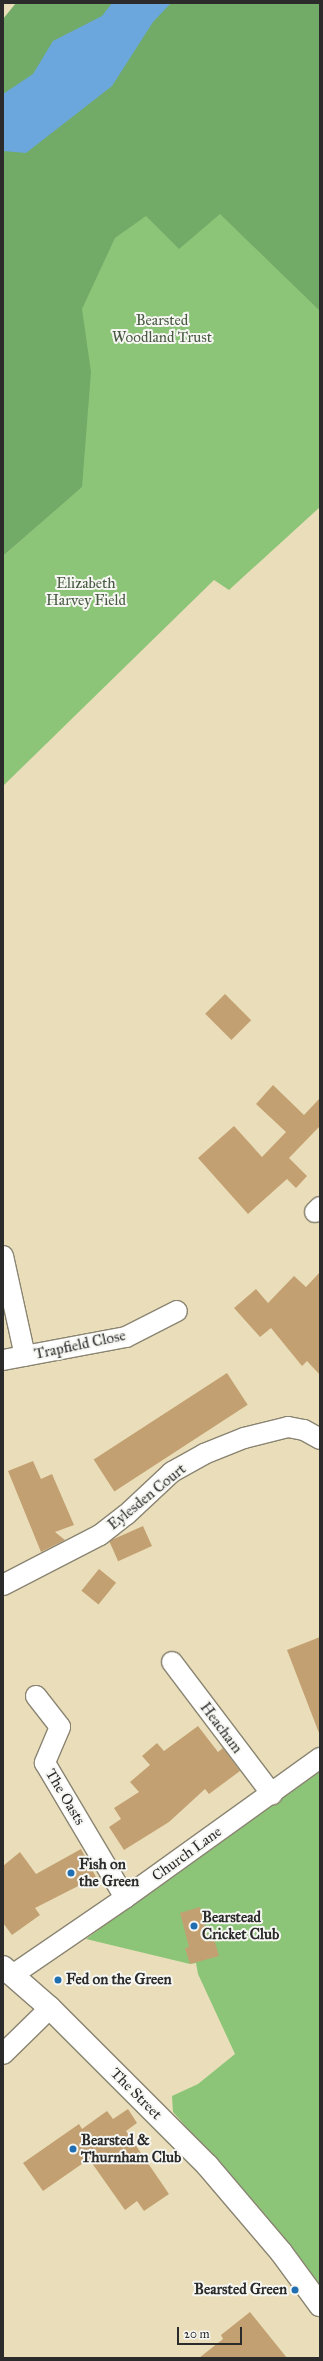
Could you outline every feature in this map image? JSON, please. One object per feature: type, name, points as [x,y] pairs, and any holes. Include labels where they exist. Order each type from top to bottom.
[{"type":"street","name":"Trapfield Close","points":[[3,1256],[25,1356]]},
{"type":"street","name":"Trapfield Close","points":[[3,1360],[126,1337],[177,1311]]},
{"type":"street","name":"Eylesden Court","points":[[3,1585],[100,1535],[126,1515],[172,1472],[204,1454],[244,1438],[288,1427],[304,1430],[320,1439]]},
{"type":"street","name":"Heacham","points":[[172,1662],[272,1794]]},
{"type":"street","name":"The Oasts","points":[[36,1696],[60,1727],[45,1763],[126,1898]]},
{"type":"street","name":"Church Lane","points":[[8,1971],[126,1898],[320,1758]]},
{"type":"street","name":"The Street","points":[[8,1971],[50,2008],[207,2165],[281,2252],[320,2305]]},
{"type":"street","points":[[3,2054],[50,2008]]},
{"type":"green space","points":[[16,3],[320,3],[320,311],[220,214],[179,249],[146,216],[115,238],[82,309],[91,372],[82,487],[3,556],[3,19]]},
{"type":"green space","name":"Bearsted Woodland Trust","points":[[320,66],[320,507],[229,590],[214,580],[3,786],[3,556],[81,487],[3,182]]},
{"type":"green space","name":"Bearsted Green","points":[[320,1764],[320,2286],[268,2220],[173,2112],[172,2096],[198,2084],[235,2054],[198,1974],[196,1963],[190,1964],[86,1939]]},
{"type":"water","points":[[112,3],[171,3],[153,22],[112,86],[26,153],[3,151],[3,94],[33,74],[53,41],[102,16]]},
{"type":"building","points":[[225,994],[251,1020],[231,1040],[205,1014]]},
{"type":"building","points":[[273,1085],[304,1115],[320,1098],[320,1126],[289,1158],[307,1176],[296,1188],[287,1179],[248,1214],[198,1158],[234,1126],[262,1157],[286,1132],[256,1104]]},
{"type":"building","points":[[320,1272],[320,1375],[307,1361],[302,1366],[271,1328],[260,1337],[234,1308],[256,1289],[268,1303],[294,1276],[306,1287]]},
{"type":"building","points":[[227,1373],[248,1405],[114,1491],[94,1460]]},
{"type":"building","points":[[33,1461],[41,1479],[52,1474],[74,1525],[55,1532],[65,1540],[41,1552],[8,1471]]},
{"type":"building","points":[[143,1526],[152,1546],[118,1561],[109,1541]]},
{"type":"building","points":[[99,1569],[116,1583],[98,1605],[81,1591]]},
{"type":"building","points":[[320,1637],[320,1733],[319,1733],[287,1650]]},
{"type":"building","points":[[198,1726],[218,1752],[223,1748],[240,1771],[209,1794],[205,1789],[169,1822],[124,1850],[109,1827],[121,1819],[114,1808],[139,1792],[130,1782],[150,1765],[142,1756],[157,1743],[164,1751]]},
{"type":"building","points":[[81,1849],[96,1877],[35,1908],[40,1915],[12,1935],[3,1923],[3,1866],[20,1852],[36,1874]]},
{"type":"building","name":"Bearstead Cricket Club","points":[[200,1907],[209,1941],[214,1939],[219,1956],[190,1964],[185,1948],[189,1947],[180,1913]]},
{"type":"building","points":[[128,2109],[137,2123],[126,2131],[169,2194],[144,2211],[137,2201],[125,2210],[89,2159],[43,2191],[23,2163],[79,2124],[82,2129],[107,2111],[113,2119]]},
{"type":"building","points":[[250,2312],[287,2358],[199,2358],[223,2339],[221,2335]]},
{"type":"place","name":"Fish on the Green","points":[[71,1873]]},
{"type":"place","name":"Bearstead Cricket Club","points":[[194,1926]]},
{"type":"place","name":"Fed on the Green","points":[[58,1980]]},
{"type":"place","name":"Bearsted & Thurnham Club","points":[[73,2149]]},
{"type":"place","name":"Bearsted Green","points":[[295,2290]]},
{"type":"park label","name":"Elizabeth Harvey Field","points":[[86,592]]}]
